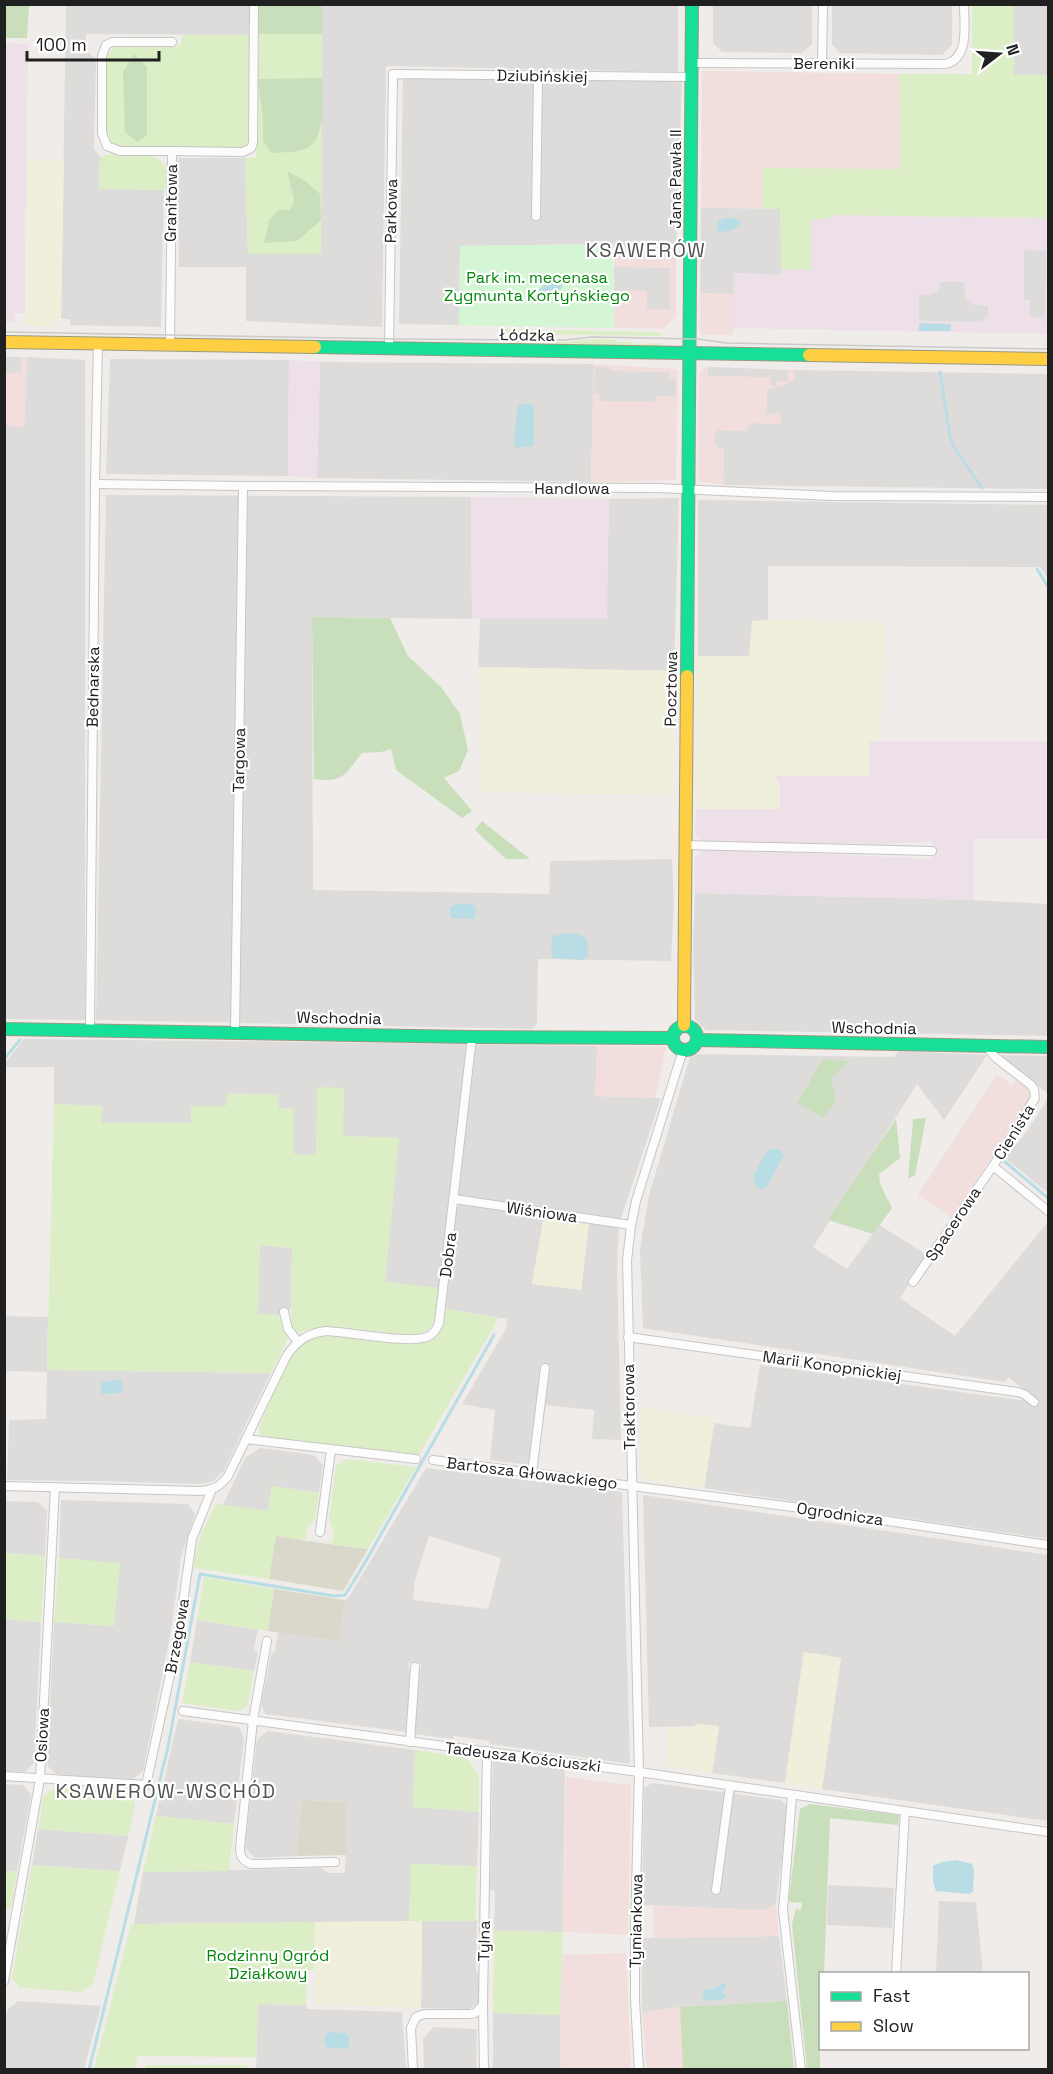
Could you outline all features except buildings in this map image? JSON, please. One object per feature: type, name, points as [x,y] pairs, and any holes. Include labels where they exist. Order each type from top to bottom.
[{"type":"street","points":[[172,152],[243,152],[251,148],[253,143],[254,4]]},
{"type":"street","name":"Jana Pawła II","points":[[690,354],[692,4]]},
{"type":"street","points":[[822,63],[823,4]]},
{"type":"street","name":"Bereniki","points":[[692,63],[950,63],[963,46],[964,4]]},
{"type":"street","name":"Granitowa","points":[[170,345],[172,152],[113,149],[104,141],[102,56],[106,45],[118,42],[172,42]]},
{"type":"street","name":"Dziubińskiej","points":[[393,74],[692,78]]},
{"type":"street","name":"Parkowa","points":[[389,348],[393,74]]},
{"type":"street","points":[[536,216],[538,76]]},
{"type":"street","name":"Łódzka","points":[[4,342],[1048,359]]},
{"type":"street","name":"Bednarska","points":[[90,1030],[98,344]]},
{"type":"street","name":"Pocztowa","points":[[684,1025],[690,354]]},
{"type":"street","name":"Handlowa","points":[[95,483],[689,489],[831,495],[1048,497]]},
{"type":"street","name":"Targowa","points":[[235,1033],[243,486]]},
{"type":"street","points":[[686,845],[932,851]]},
{"type":"street","points":[[684,1025],[694,1029],[698,1040],[693,1048],[683,1050],[676,1046],[673,1038],[676,1029],[684,1025]]},
{"type":"street","name":"Wschodnia","points":[[4,1029],[673,1038]]},
{"type":"street","name":"Dobra","points":[[298,1342],[309,1335],[326,1331],[406,1339],[423,1338],[433,1333],[439,1323],[472,1037]]},
{"type":"street","name":"Wschodnia","points":[[698,1040],[1048,1047]]},
{"type":"street","name":"Cienista","points":[[987,1047],[995,1057],[1031,1085],[1035,1094],[1033,1103],[993,1166],[1048,1211]]},
{"type":"street","name":"Traktorowa","points":[[639,1772],[627,1260],[631,1225],[639,1192],[683,1050]]},
{"type":"street","name":"Spacerowa","points":[[913,1282],[993,1166]]},
{"type":"street","name":"Wiśniowa","points":[[454,1199],[631,1225]]},
{"type":"street","points":[[4,1486],[200,1491],[222,1484],[286,1357],[298,1342],[288,1329],[284,1312]]},
{"type":"street","name":"Marii Konopnickiej","points":[[628,1337],[1017,1392],[1024,1394],[1034,1402]]},
{"type":"street","points":[[532,1473],[545,1368]]},
{"type":"street","points":[[246,1439],[416,1459]]},
{"type":"street","points":[[320,1533],[331,1450]]},
{"type":"street","name":"Bartosza Głowackiego","points":[[433,1460],[631,1485]]},
{"type":"street","name":"Ogrodnicza","points":[[631,1485],[1048,1545]]},
{"type":"street","name":"Osiowa","points":[[4,1981],[40,1779],[55,1487]]},
{"type":"street","name":"Brzegowa","points":[[40,1779],[146,1785],[178,1638],[192,1539],[212,1489]]},
{"type":"street","points":[[267,1641],[253,1720],[241,1856],[251,1864],[335,1862]]},
{"type":"street","points":[[410,1742],[415,1667]]},
{"type":"street","name":"Tadeusza Kościuszki","points":[[183,1711],[639,1772],[1048,1832]]},
{"type":"street","name":"Tylna","points":[[484,2070],[487,1751]]},
{"type":"street","name":"Tymiankowa","points":[[639,1772],[635,1943],[639,2070]]},
{"type":"street","points":[[4,1776],[40,1779]]},
{"type":"street","points":[[716,1890],[730,1786]]},
{"type":"street","points":[[792,1795],[783,1910],[801,2070]]},
{"type":"street","points":[[896,1972],[905,1811]]},
{"type":"street","points":[[413,2070],[411,2028],[416,2017],[424,2014],[471,2014],[476,2013],[483,2005]]},
{"type":"shaded area","points":[[66,5],[252,5],[252,35],[86,34],[86,50],[96,60],[94,149],[100,157],[99,189],[164,190],[161,327],[70,325],[70,319],[61,319]]},
{"type":"shaded area","points":[[322,5],[678,5],[678,72],[386,66],[382,327],[246,321],[246,267],[179,267],[178,158],[245,158],[248,254],[321,253]]},
{"type":"shaded area","points":[[713,5],[812,5],[812,44],[802,53],[722,52],[713,43]]},
{"type":"shaded area","points":[[832,5],[952,5],[952,45],[942,55],[840,53],[832,44]]},
{"type":"shaded area","points":[[1013,5],[1048,5],[1048,75],[1014,75]]},
{"type":"shaded area","points":[[5,43],[28,44],[25,313],[15,313],[15,322],[5,322]]},
{"type":"shaded area","points":[[702,71],[899,74],[900,169],[764,168],[762,208],[701,208]]},
{"type":"shaded area","points":[[403,78],[682,80],[676,251],[614,251],[613,244],[460,246],[459,325],[399,324]]},
{"type":"shaded area","points":[[701,208],[811,209],[811,270],[781,269],[781,275],[734,273],[734,294],[700,293]]},
{"type":"shaded area","points":[[832,215],[1044,218],[1048,223],[1048,334],[733,328],[734,273],[781,275],[781,269],[811,269],[810,219],[827,219]]},
{"type":"shaded area","points":[[1024,250],[1046,251],[1045,317],[1030,317],[1030,300],[1024,300]]},
{"type":"shaded area","points":[[614,251],[676,251],[676,317],[663,329],[614,328]]},
{"type":"shaded area","points":[[614,267],[670,268],[670,309],[647,309],[647,291],[614,291]]},
{"type":"shaded area","points":[[940,282],[964,282],[965,298],[973,305],[988,306],[988,316],[981,322],[919,321],[919,295],[930,295],[937,292]]},
{"type":"shaded area","points":[[700,293],[734,294],[733,335],[700,335]]},
{"type":"shaded area","points":[[5,357],[27,357],[24,427],[5,425]]},
{"type":"shaded area","points":[[5,357],[21,357],[21,373],[5,373]]},
{"type":"shaded area","points":[[27,357],[85,360],[85,1020],[5,1019],[4,425],[24,426]]},
{"type":"shaded area","points":[[110,359],[289,360],[288,476],[106,474]]},
{"type":"shaded area","points":[[289,360],[320,362],[317,478],[288,476]]},
{"type":"shaded area","points":[[320,362],[594,364],[591,482],[317,478]]},
{"type":"shaded area","points":[[594,364],[676,369],[678,371],[676,480],[591,482]]},
{"type":"shaded area","points":[[595,367],[610,367],[610,371],[669,372],[670,379],[676,379],[676,396],[656,396],[655,402],[598,401],[601,394],[594,393]]},
{"type":"shaded area","points":[[705,367],[793,370],[795,380],[767,389],[766,415],[778,412],[782,424],[750,423],[745,431],[718,430],[715,432],[715,444],[718,448],[724,448],[723,485],[698,481],[699,373]]},
{"type":"shaded area","points":[[708,367],[788,370],[788,381],[777,381],[777,386],[771,386],[770,377],[708,376]]},
{"type":"shaded area","points":[[793,370],[1048,374],[1048,489],[723,485],[724,448],[718,448],[715,444],[715,432],[718,430],[745,431],[750,423],[766,415],[767,388],[781,386],[788,382]]},
{"type":"shaded area","points":[[106,495],[471,497],[472,619],[312,617],[313,890],[549,894],[550,861],[672,859],[674,900],[671,961],[538,959],[537,1024],[531,1029],[96,1020]]},
{"type":"shaded area","points":[[471,497],[609,499],[607,619],[472,619]]},
{"type":"shaded area","points":[[679,498],[674,671],[478,667],[480,618],[606,618],[609,499]]},
{"type":"shaded area","points":[[698,500],[1048,505],[1048,579],[1040,567],[768,566],[768,620],[752,622],[750,656],[698,656]]},
{"type":"shaded area","points":[[869,741],[1048,741],[1048,839],[974,839],[974,900],[695,893],[695,858],[703,850],[932,859],[932,841],[886,844],[703,842],[695,833],[696,809],[779,809],[775,776],[869,776]]},
{"type":"shaded area","points":[[695,893],[1048,904],[1048,1036],[706,1030],[695,1020],[693,947]]},
{"type":"shaded area","points":[[24,1039],[468,1044],[441,1288],[385,1283],[398,1138],[343,1136],[317,1154],[294,1154],[294,1109],[278,1108],[278,1095],[227,1093],[226,1106],[191,1123],[102,1123],[102,1106],[54,1104],[54,1067],[5,1067],[5,1063]]},
{"type":"shaded area","points":[[473,1045],[597,1046],[596,1096],[661,1098],[620,1221],[461,1197],[457,1192]]},
{"type":"shaded area","points":[[597,1046],[666,1047],[655,1098],[595,1096]]},
{"type":"shaded area","points":[[898,1051],[987,1055],[944,1120],[917,1084],[813,1247],[847,1269],[879,1225],[928,1255],[900,1298],[955,1336],[1046,1224],[1048,1226],[1048,1539],[704,1488],[714,1423],[750,1428],[760,1365],[1027,1401],[1031,1406],[1038,1400],[1008,1377],[1005,1382],[643,1328],[640,1249],[649,1195],[691,1054],[894,1057]]},
{"type":"shaded area","points":[[999,1055],[1048,1056],[1048,1094]]},
{"type":"shaded area","points":[[997,1074],[1012,1085],[1017,1078],[1029,1089],[1030,1097],[952,1218],[918,1195]]},
{"type":"shaded area","points":[[1048,1098],[1048,1193],[1005,1158],[1028,1130]]},
{"type":"shaded area","points":[[463,1203],[544,1217],[532,1284],[581,1290],[589,1222],[619,1227],[617,1268],[621,1440],[592,1439],[594,1410],[544,1405],[549,1366],[542,1365],[529,1465],[490,1460],[495,1410],[462,1404],[506,1329],[507,1319],[446,1309],[456,1208]]},
{"type":"shaded area","points":[[259,1245],[292,1248],[291,1308],[278,1315],[258,1314]]},
{"type":"shaded area","points":[[5,1316],[48,1317],[47,1370],[271,1373],[223,1472],[213,1481],[199,1484],[7,1480],[9,1420],[46,1419],[47,1372],[5,1371]]},
{"type":"shaded area","points":[[260,1448],[314,1455],[323,1465],[319,1493],[272,1486],[268,1511],[223,1505],[245,1458]]},
{"type":"shaded area","points":[[426,1468],[622,1492],[630,1764],[490,1744],[489,1741],[454,1736],[453,1739],[414,1734],[418,1670],[421,1670],[421,1664],[409,1663],[408,1669],[411,1669],[406,1732],[266,1714],[261,1705],[278,1632],[339,1641],[345,1600],[349,1597]],"holes":[[[429,1536],[501,1558],[488,1609],[413,1600],[415,1580]]]},
{"type":"shaded area","points":[[643,1495],[1048,1555],[1048,1821],[822,1789],[841,1658],[804,1652],[785,1783],[712,1773],[719,1726],[649,1727]]},
{"type":"shaded area","points":[[61,1500],[188,1504],[195,1514],[181,1557],[171,1631],[143,1771],[132,1780],[56,1774],[47,1765],[54,1622],[113,1626],[120,1564],[59,1558]]},
{"type":"shaded area","points":[[4,1501],[38,1502],[47,1511],[45,1556],[5,1553]]},
{"type":"shaded area","points":[[275,1535],[368,1549],[343,1591],[269,1579]]},
{"type":"shaded area","points":[[274,1589],[345,1600],[339,1641],[268,1631]]},
{"type":"shaded area","points":[[4,1619],[41,1622],[34,1763],[25,1772],[5,1771]]},
{"type":"shaded area","points":[[197,1620],[258,1630],[254,1648],[258,1653],[254,1671],[190,1662]]},
{"type":"shaded area","points":[[178,1719],[239,1727],[244,1738],[234,1824],[156,1816]]},
{"type":"shaded area","points":[[267,1731],[415,1750],[413,1807],[479,1812],[477,1866],[411,1864],[409,1921],[134,1924],[143,1872],[322,1868],[328,1873],[345,1873],[347,1802],[302,1800],[296,1856],[255,1858],[245,1848],[257,1740]]},
{"type":"shaded area","points":[[493,1758],[565,1768],[563,1932],[494,1931],[495,1891],[490,1890]]},
{"type":"shaded area","points":[[566,1777],[631,1785],[628,1935],[563,1932]]},
{"type":"shaded area","points":[[652,1783],[781,1800],[788,1807],[776,1904],[765,1910],[642,1905],[644,1788]]},
{"type":"shaded area","points":[[4,1784],[23,1785],[31,1795],[17,1872],[5,1871]]},
{"type":"shaded area","points":[[302,1800],[347,1802],[346,1855],[296,1856]]},
{"type":"shaded area","points":[[38,1829],[128,1836],[120,1871],[32,1865]]},
{"type":"shaded area","points":[[828,1885],[894,1888],[892,1928],[827,1925]]},
{"type":"shaded area","points":[[939,1901],[976,1902],[983,1972],[936,1972]]},
{"type":"shaded area","points":[[776,1904],[779,1936],[654,1938],[653,1906],[765,1910]]},
{"type":"shaded area","points":[[477,1920],[476,1972],[479,1973],[479,2002],[469,2009],[421,2008],[422,1921]]},
{"type":"shaded area","points":[[779,1936],[787,2001],[680,2007],[642,2013],[641,1938]]},
{"type":"shaded area","points":[[626,1953],[631,2069],[561,2069],[560,2015],[563,1955]]},
{"type":"shaded area","points":[[18,2001],[101,2006],[84,2069],[5,2069],[7,2010]]},
{"type":"shaded area","points":[[258,2004],[306,2005],[307,2009],[402,2012],[406,2069],[256,2070]]},
{"type":"shaded area","points":[[680,2007],[683,2069],[647,2069],[642,2013]]},
{"type":"shaded area","points":[[493,2013],[560,2015],[561,2069],[493,2070]]},
{"type":"shaded area","points":[[433,2027],[477,2029],[476,2069],[424,2069],[423,2039]]},
{"type":"green space","points":[[4,5],[29,5],[27,38],[5,38]]},
{"type":"green space","points":[[257,5],[322,5],[322,34],[257,34]]},
{"type":"green space","points":[[972,5],[1013,5],[1014,75],[1048,75],[1048,223],[1044,218],[832,215],[827,219],[811,219],[811,270],[781,269],[780,209],[762,208],[763,168],[900,169],[899,74],[972,74]]},
{"type":"green space","points":[[257,34],[322,34],[322,78],[257,80],[263,118],[263,139],[318,138],[322,125],[321,254],[248,254],[245,158],[256,158]]},
{"type":"green space","points":[[182,35],[252,35],[249,138],[247,142],[237,149],[124,148],[116,145],[108,137],[105,125],[106,60],[111,50],[121,45],[181,45]]},
{"type":"green space","points":[[134,54],[147,67],[147,135],[137,142],[125,132],[123,72]]},
{"type":"green space","points":[[322,78],[321,125],[315,142],[301,150],[271,153],[263,140],[263,118],[257,79]]},
{"type":"green space","points":[[108,154],[141,154],[158,159],[164,165],[168,188],[164,190],[99,189],[100,157]]},
{"type":"green space","points":[[26,160],[64,161],[61,319],[52,319],[52,327],[30,325],[25,322]]},
{"type":"green space","points":[[287,171],[304,180],[320,194],[321,220],[297,241],[264,243],[269,220],[278,210],[290,210],[294,200]]},
{"type":"green space","name":"Park im. mecenasa Zygmunta Kortyńskiego","points":[[613,244],[614,328],[459,325],[460,246]]},
{"type":"green space","points":[[501,329],[659,332],[662,336],[500,334]]},
{"type":"green space","points":[[593,339],[634,342],[634,344],[662,343],[662,347],[500,344],[500,341],[564,342]]},
{"type":"green space","points":[[312,617],[390,618],[408,656],[441,687],[460,714],[468,750],[459,771],[444,778],[472,811],[462,818],[396,770],[391,749],[362,753],[347,772],[338,778],[314,779]]},
{"type":"green space","points":[[752,621],[884,621],[881,741],[869,741],[869,776],[776,776],[780,786],[780,809],[696,809],[698,656],[749,656]]},
{"type":"green space","points":[[478,667],[674,671],[673,795],[481,792]]},
{"type":"green space","points":[[482,821],[530,859],[506,859],[475,830]]},
{"type":"green space","points":[[823,1059],[848,1061],[831,1079],[836,1102],[823,1117],[797,1103]]},
{"type":"green space","points":[[317,1087],[344,1088],[343,1136],[399,1138],[385,1282],[441,1288],[435,1320],[428,1330],[413,1335],[325,1326],[296,1333],[292,1330],[291,1324],[292,1248],[260,1245],[258,1314],[278,1315],[288,1338],[271,1373],[47,1370],[54,1104],[102,1106],[102,1123],[191,1123],[191,1106],[226,1106],[227,1093],[278,1095],[279,1108],[294,1109],[294,1154],[316,1154]]},
{"type":"green space","points":[[926,1118],[915,1175],[908,1179],[913,1119]]},
{"type":"green space","points":[[896,1119],[900,1158],[879,1174],[880,1184],[892,1208],[873,1234],[828,1220]]},
{"type":"green space","points":[[544,1215],[589,1222],[581,1290],[532,1284]]},
{"type":"green space","points":[[446,1309],[499,1318],[418,1456],[259,1436],[259,1428],[286,1363],[296,1347],[320,1336],[409,1343],[439,1333],[443,1326]]},
{"type":"green space","points":[[640,1407],[715,1418],[704,1488],[642,1479]]},
{"type":"green space","points":[[277,1451],[272,1486],[319,1493],[315,1519],[307,1527],[306,1540],[332,1543],[334,1531],[329,1520],[336,1466],[346,1459],[416,1467],[368,1549],[276,1536],[269,1579],[194,1568],[198,1543],[216,1504],[268,1511]]},
{"type":"green space","points":[[5,1553],[45,1556],[41,1622],[5,1619]]},
{"type":"green space","points":[[59,1558],[120,1563],[114,1626],[54,1622]]},
{"type":"green space","points":[[204,1577],[274,1589],[268,1631],[197,1620]]},
{"type":"green space","points":[[804,1652],[841,1658],[822,1789],[785,1783]]},
{"type":"green space","points":[[190,1662],[254,1671],[248,1704],[240,1711],[182,1703]]},
{"type":"green space","points":[[697,1724],[719,1726],[712,1773],[668,1766],[667,1727],[691,1728]]},
{"type":"green space","points":[[415,1750],[465,1757],[479,1775],[479,1812],[413,1807]]},
{"type":"green space","points":[[55,1788],[131,1793],[135,1805],[128,1836],[38,1829],[44,1796]]},
{"type":"green space","points":[[810,1804],[899,1815],[898,1825],[830,1818],[824,1972],[819,1972],[819,2050],[820,2069],[823,2070],[807,2069],[792,1924],[796,1909],[801,1910],[802,1903],[790,1902],[789,1898],[800,1809]]},
{"type":"green space","points":[[156,1816],[234,1824],[229,1871],[143,1872]]},
{"type":"green space","points":[[411,1864],[477,1866],[475,1921],[409,1921]]},
{"type":"green space","points":[[32,1865],[120,1871],[93,1983],[81,1992],[20,1988],[12,1978]]},
{"type":"green space","points":[[5,1871],[17,1872],[11,1909],[5,1909]]},
{"type":"green space","points":[[422,1921],[421,2008],[320,2004],[315,1999],[317,1974],[314,1970],[315,1922]]},
{"type":"green space","name":"Rodzinny Ogród Działkowy","points":[[315,1922],[314,1970],[308,1970],[306,2005],[258,2004],[256,2057],[137,2056],[136,2069],[94,2069],[131,1924]]},
{"type":"green space","points":[[494,1931],[563,1932],[560,2015],[493,2013]]},
{"type":"green space","points":[[787,2001],[794,2069],[683,2069],[680,2007]]},
{"type":"green space","points":[[146,2065],[247,2065],[247,2069],[145,2070]]},
{"type":"water","points":[[730,217],[739,220],[741,224],[730,231],[717,230],[718,221]]},
{"type":"water","points":[[551,277],[559,280],[561,288],[556,293],[541,298],[537,292]]},
{"type":"water","points":[[919,323],[951,324],[950,331],[919,331]]},
{"type":"water","points":[[530,403],[534,409],[533,446],[515,448],[517,408],[519,405]]},
{"type":"water","points":[[463,903],[474,905],[475,919],[451,918],[449,908]]},
{"type":"water","points":[[566,933],[579,934],[587,939],[588,955],[583,960],[552,958],[553,936]]},
{"type":"water","points":[[771,1149],[779,1149],[784,1155],[766,1188],[761,1190],[755,1185],[753,1176],[766,1153]]},
{"type":"water","points":[[121,1380],[122,1393],[101,1394],[101,1381]]},
{"type":"water","points":[[956,1860],[972,1864],[973,1892],[969,1894],[936,1891],[933,1882],[933,1866]]},
{"type":"water","points":[[724,1983],[727,1986],[722,1992],[726,1996],[725,1999],[707,2001],[704,1999],[702,1995],[704,1990]]},
{"type":"water","points":[[327,2033],[345,2033],[349,2036],[349,2047],[346,2049],[325,2047],[324,2039]]},
{"type":"waterway","points":[[940,372],[950,436],[954,447],[982,488]]},
{"type":"waterway","points":[[1037,569],[1048,587]]},
{"type":"waterway","points":[[4,1059],[20,1040]]},
{"type":"waterway","points":[[1004,1161],[1048,1198]]},
{"type":"waterway","points":[[89,2070],[168,1747],[200,1574],[334,1596],[345,1595],[494,1335]]},
{"type":"tram line","points":[[4,332],[400,339],[564,340],[592,337],[697,339],[727,343],[1048,349]]},
{"type":"traffic: fast","points":[[687,676],[692,4]]},
{"type":"traffic: fast","points":[[315,347],[809,355]]},
{"type":"traffic: fast","points":[[685,1026],[694,1029],[697,1038],[694,1047],[685,1050],[676,1047],[673,1038],[676,1029],[685,1026]]},
{"type":"traffic: fast","points":[[4,1029],[673,1038]]},
{"type":"traffic: fast","points":[[698,1040],[1048,1047]]},
{"type":"traffic: slow","points":[[4,342],[315,347]]},
{"type":"traffic: slow","points":[[809,355],[1048,359]]},
{"type":"traffic: slow","points":[[684,1025],[687,676]]},
{"type":"district","name":"KSAWERÓW","points":[[646,250]]},
{"type":"district","name":"KSAWERÓW-WSCHÓD","points":[[166,1791]]}]
